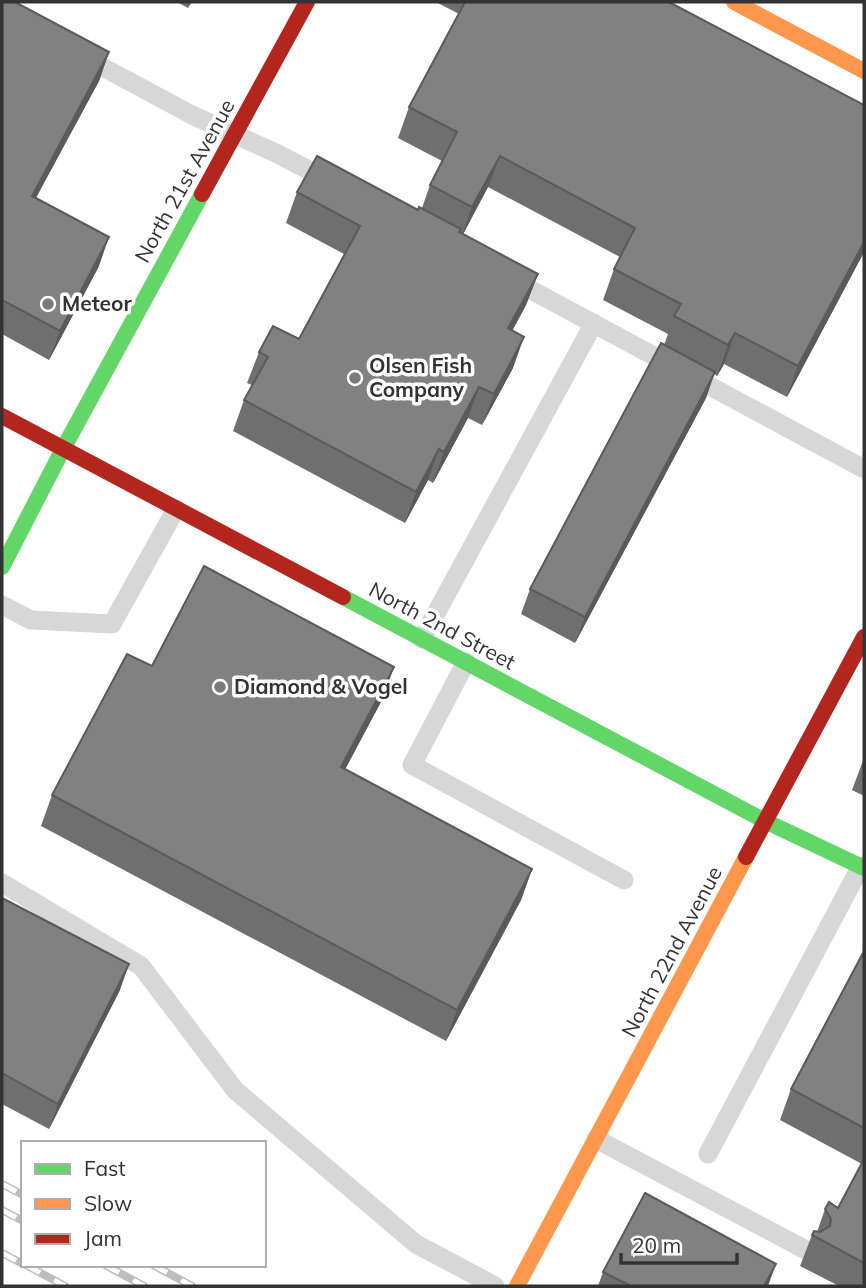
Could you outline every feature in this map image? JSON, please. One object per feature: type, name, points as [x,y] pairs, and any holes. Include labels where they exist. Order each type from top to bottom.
[{"type":"street","name":"North 21st Avenue","points":[[2,567],[63,449],[307,2]]},
{"type":"street","points":[[734,2],[864,71]]},
{"type":"street","name":"North 2nd Street","points":[[2,416],[765,821],[863,867]]},
{"type":"street","name":"North 22nd Avenue","points":[[517,1286],[864,638]]},
{"type":"lane","points":[[61,45],[192,115],[278,153],[351,193]]},
{"type":"lane","points":[[497,271],[864,468]]},
{"type":"lane","points":[[422,639],[594,323]]},
{"type":"lane","points":[[2,605],[31,620],[112,624],[176,509]]},
{"type":"lane","points":[[466,662],[412,765],[624,880]]},
{"type":"lane","points":[[708,1154],[863,867]]},
{"type":"lane","points":[[2,883],[141,966],[235,1090],[416,1244],[495,1286]]},
{"type":"lane","points":[[596,1139],[808,1251]]},
{"type":"building","points":[[2,2],[15,2],[109,52],[32,196],[109,237],[60,331],[2,300]]},
{"type":"building","points":[[465,2],[669,2],[864,105],[864,242],[798,366],[735,333],[728,345],[674,316],[681,304],[614,269],[635,228],[500,156],[472,207],[430,185],[457,132],[409,107]]},
{"type":"building","points":[[317,156],[418,210],[419,207],[461,229],[459,232],[538,274],[508,328],[524,337],[494,394],[479,387],[444,452],[439,449],[416,492],[244,400],[268,357],[259,352],[273,326],[299,339],[360,226],[297,192]]},
{"type":"building","points":[[661,343],[715,372],[585,617],[530,589]]},
{"type":"building","points":[[204,566],[394,667],[341,767],[532,869],[457,1010],[52,795],[127,654],[152,666]]},
{"type":"building","points":[[2,898],[129,964],[58,1104],[2,1073]]},
{"type":"building","points":[[864,951],[864,1128],[791,1089]]},
{"type":"building","points":[[864,1159],[864,1263],[812,1235],[814,1231],[820,1232],[830,1226],[831,1219],[825,1209],[829,1202],[838,1208]]},
{"type":"building","points":[[645,1193],[776,1264],[764,1286],[631,1286],[603,1272]]},
{"type":"railway","points":[[2,1184],[21,1194]]},
{"type":"railway","points":[[2,1210],[21,1220]]},
{"type":"railway","points":[[2,1253],[21,1263]]},
{"type":"railway","points":[[30,1267],[65,1286]]},
{"type":"railway","points":[[109,1267],[144,1286]]},
{"type":"railway","points":[[157,1267],[192,1286]]},
{"type":"traffic: fast","points":[[2,567],[202,194]]},
{"type":"traffic: fast","points":[[343,597],[765,821],[864,868]]},
{"type":"traffic: slow","points":[[734,2],[864,71]]},
{"type":"traffic: slow","points":[[517,1286],[746,857]]},
{"type":"traffic: jam","points":[[202,194],[307,2]]},
{"type":"traffic: jam","points":[[2,416],[343,597]]},
{"type":"traffic: jam","points":[[746,857],[864,637]]},
{"type":"place","name":"Meteor","points":[[48,304]]},
{"type":"place","name":"Olsen Fish Company","points":[[355,378]]},
{"type":"place","name":"Diamond & Vogel","points":[[220,687]]}]
